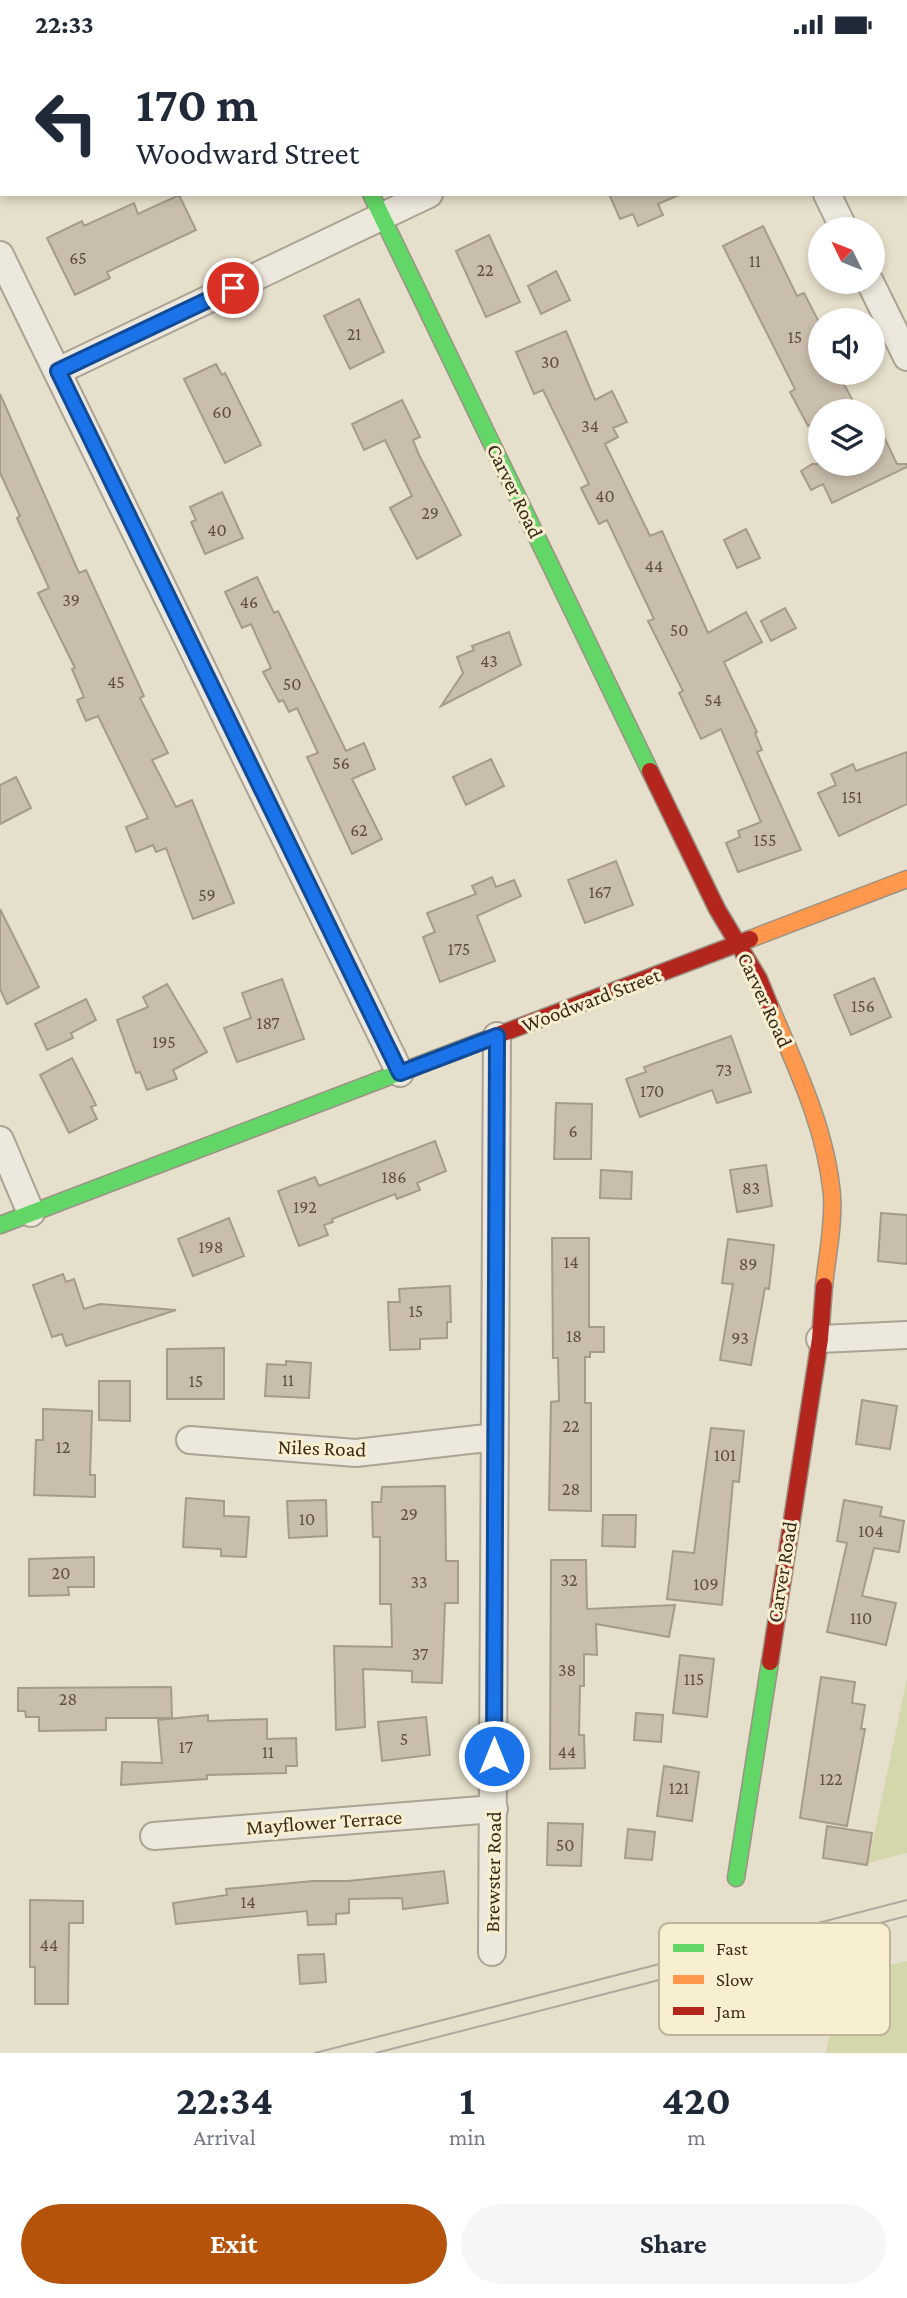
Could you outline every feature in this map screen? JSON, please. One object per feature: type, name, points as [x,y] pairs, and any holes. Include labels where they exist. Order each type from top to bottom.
[{"type":"street","points":[[58,371],[377,206],[420,196]]},
{"type":"street","points":[[828,196],[838,217]]},
{"type":"street","name":"Carver Road","points":[[377,206],[717,909],[759,979],[813,1109],[825,1153],[832,1198],[820,1339],[736,1878]]},
{"type":"street","points":[[0,255],[400,1073]]},
{"type":"street","points":[[876,294],[907,357]]},
{"type":"street","name":"Woodward Street","points":[[0,1225],[907,879]]},
{"type":"street","name":"Brewster Road","points":[[492,1952],[497,1036]]},
{"type":"street","points":[[0,1140],[31,1213]]},
{"type":"street","points":[[820,1339],[907,1335]]},
{"type":"street","name":"Niles Road","points":[[190,1440],[356,1453],[495,1437]]},
{"type":"street","name":"Mayflower Terrace","points":[[154,1836],[494,1809]]},
{"type":"green space","points":[[907,1679],[907,1853],[868,1863]]},
{"type":"green space","points":[[907,1961],[907,2053],[826,2053],[829,2035],[890,2035],[890,1965]]},
{"type":"building","points":[[179,196],[196,230],[107,272],[110,278],[75,295],[47,238],[82,221],[84,226],[134,203],[138,214]]},
{"type":"building","points":[[610,196],[677,196],[658,204],[663,215],[638,226],[633,214],[620,219]]},
{"type":"building","points":[[763,226],[797,296],[804,293],[812,308],[808,308],[808,385],[844,385],[852,399],[808,399],[808,426],[790,392],[795,389],[723,246]]},
{"type":"building","points":[[489,235],[520,302],[486,317],[456,251]]},
{"type":"building","points":[[556,271],[570,300],[541,314],[528,286]]},
{"type":"building","points":[[359,299],[384,352],[350,369],[324,316]]},
{"type":"building","points":[[566,331],[595,400],[612,391],[627,422],[613,428],[618,437],[605,444],[650,536],[662,531],[708,633],[746,612],[762,642],[724,662],[757,732],[755,733],[762,750],[757,752],[801,850],[738,872],[726,843],[740,837],[738,831],[761,822],[721,729],[701,739],[679,693],[683,691],[648,621],[654,619],[607,520],[599,524],[581,488],[589,484],[543,390],[534,394],[516,352]]},
{"type":"building","points":[[216,364],[222,375],[225,373],[261,445],[225,463],[184,379]]},
{"type":"building","points":[[0,394],[79,573],[86,570],[144,696],[140,698],[168,753],[152,760],[176,807],[192,800],[234,903],[193,919],[166,848],[156,852],[153,845],[136,852],[126,827],[148,818],[98,716],[86,721],[77,700],[84,697],[72,669],[75,668],[38,593],[49,588],[0,473]]},
{"type":"building","points":[[402,400],[420,437],[413,440],[419,455],[461,535],[417,559],[390,508],[412,496],[385,440],[364,450],[352,424]]},
{"type":"building","points":[[885,439],[897,464],[907,464],[907,467],[832,503],[823,484],[811,490],[801,471],[808,467],[808,476],[885,476]]},
{"type":"building","points":[[222,492],[243,538],[205,554],[191,522],[196,520],[190,507]]},
{"type":"building","points":[[746,529],[760,558],[737,568],[724,540]]},
{"type":"building","points":[[257,577],[274,613],[278,611],[346,751],[364,743],[375,769],[352,779],[382,839],[352,854],[307,757],[318,753],[297,708],[289,712],[283,700],[279,702],[263,672],[271,668],[251,624],[242,628],[225,592]]},
{"type":"building","points":[[785,608],[796,628],[771,641],[761,621]]},
{"type":"building","points":[[509,632],[521,665],[441,706],[463,673],[457,657],[474,650],[472,646]]},
{"type":"building","points":[[907,752],[907,804],[839,836],[818,793],[836,785],[831,774],[853,764],[856,771]]},
{"type":"building","points":[[491,759],[504,786],[466,805],[453,777]]},
{"type":"building","points":[[16,777],[31,808],[0,824],[0,785]]},
{"type":"building","points":[[616,861],[633,905],[585,923],[568,880]]},
{"type":"building","points":[[492,877],[496,887],[514,880],[521,896],[477,916],[495,961],[440,982],[423,937],[435,932],[427,913],[476,894],[472,886]]},
{"type":"building","points":[[0,909],[39,987],[7,1004],[0,989]]},
{"type":"building","points":[[874,978],[891,1017],[851,1035],[834,995]]},
{"type":"building","points":[[282,979],[304,1039],[237,1062],[224,1028],[251,1018],[242,993]]},
{"type":"building","points":[[167,984],[207,1052],[173,1070],[177,1079],[147,1090],[140,1072],[136,1073],[117,1020],[148,1007],[143,997]]},
{"type":"building","points":[[86,999],[96,1020],[71,1033],[73,1038],[47,1050],[35,1024]]},
{"type":"building","points":[[731,1036],[751,1092],[717,1103],[712,1090],[640,1117],[626,1079],[646,1072],[644,1067]]},
{"type":"building","points":[[72,1058],[96,1105],[91,1107],[97,1119],[69,1133],[40,1075]]},
{"type":"building","points":[[556,1103],[592,1104],[591,1159],[554,1159]]},
{"type":"building","points":[[435,1141],[446,1171],[417,1183],[420,1190],[397,1199],[395,1194],[332,1219],[333,1222],[324,1225],[328,1235],[299,1246],[278,1191],[315,1177],[319,1186]]},
{"type":"building","points":[[766,1165],[772,1206],[737,1212],[730,1170]]},
{"type":"building","points":[[601,1170],[632,1172],[631,1199],[600,1198]]},
{"type":"building","points":[[881,1213],[907,1215],[907,1264],[878,1261]]},
{"type":"building","points":[[229,1218],[244,1256],[193,1276],[178,1239]]},
{"type":"building","points":[[552,1238],[589,1238],[589,1327],[604,1327],[604,1352],[590,1352],[590,1357],[585,1357],[585,1403],[591,1403],[591,1511],[549,1510],[551,1402],[559,1401],[558,1358],[553,1358]]},
{"type":"building","points":[[728,1239],[774,1245],[769,1289],[765,1288],[751,1365],[720,1360],[733,1284],[722,1283]]},
{"type":"building","points":[[63,1274],[66,1282],[74,1279],[84,1309],[100,1304],[176,1310],[66,1346],[62,1334],[52,1337],[33,1285]]},
{"type":"building","points":[[450,1286],[451,1322],[447,1322],[447,1338],[420,1339],[420,1349],[390,1350],[388,1302],[400,1302],[399,1289]]},
{"type":"building","points":[[224,1348],[224,1399],[167,1399],[167,1349]]},
{"type":"building","points":[[286,1361],[311,1363],[309,1398],[265,1396],[267,1364],[286,1365]]},
{"type":"building","points":[[99,1381],[130,1381],[130,1421],[99,1420]]},
{"type":"building","points":[[862,1400],[897,1406],[890,1449],[856,1444]]},
{"type":"building","points":[[43,1409],[92,1411],[90,1475],[95,1475],[95,1497],[34,1495],[36,1440],[43,1440]]},
{"type":"building","points":[[711,1428],[744,1431],[739,1482],[733,1481],[722,1605],[667,1599],[673,1551],[694,1553]]},
{"type":"building","points":[[445,1486],[446,1561],[458,1561],[458,1603],[445,1603],[442,1683],[412,1682],[412,1671],[363,1669],[365,1727],[336,1730],[334,1646],[392,1647],[391,1604],[380,1604],[380,1537],[373,1537],[372,1502],[381,1502],[382,1487]]},
{"type":"building","points":[[186,1498],[224,1501],[224,1516],[249,1517],[246,1557],[221,1556],[221,1549],[183,1547]]},
{"type":"building","points":[[326,1500],[327,1536],[289,1538],[287,1501]]},
{"type":"building","points":[[844,1500],[882,1507],[880,1516],[904,1521],[899,1552],[874,1548],[862,1596],[896,1603],[886,1645],[827,1632],[847,1543],[837,1541]]},
{"type":"building","points":[[603,1515],[636,1515],[635,1547],[602,1546]]},
{"type":"building","points":[[94,1557],[94,1587],[68,1587],[69,1595],[29,1596],[29,1559]]},
{"type":"building","points":[[551,1560],[586,1560],[587,1609],[675,1605],[669,1637],[596,1624],[597,1655],[584,1654],[584,1686],[580,1686],[579,1735],[584,1735],[585,1768],[550,1769]]},
{"type":"building","points":[[680,1655],[714,1659],[707,1717],[673,1713]]},
{"type":"building","points":[[821,1677],[855,1682],[852,1703],[865,1705],[861,1729],[865,1729],[847,1826],[800,1818]]},
{"type":"building","points":[[171,1687],[172,1718],[106,1718],[106,1730],[39,1731],[39,1717],[26,1717],[25,1711],[18,1711],[18,1688]]},
{"type":"building","points":[[636,1713],[663,1715],[661,1742],[634,1740]]},
{"type":"building","points":[[208,1715],[208,1721],[267,1719],[267,1739],[296,1738],[297,1766],[286,1766],[286,1773],[207,1775],[207,1779],[121,1785],[122,1762],[162,1763],[158,1720]]},
{"type":"building","points":[[426,1717],[430,1755],[382,1761],[378,1722]]},
{"type":"building","points":[[664,1766],[699,1772],[692,1821],[657,1816]]},
{"type":"building","points":[[548,1823],[583,1824],[581,1866],[547,1865]]},
{"type":"building","points":[[827,1826],[872,1833],[867,1865],[823,1858]]},
{"type":"building","points":[[628,1829],[655,1832],[652,1860],[625,1858]]},
{"type":"building","points":[[444,1871],[448,1903],[403,1909],[402,1898],[349,1899],[349,1913],[336,1914],[336,1924],[308,1925],[307,1911],[176,1924],[173,1903],[227,1895],[226,1889]]},
{"type":"building","points":[[30,1900],[83,1901],[83,1923],[69,1923],[68,2004],[35,2004],[35,1967],[30,1967]]},
{"type":"building","points":[[324,1954],[326,1982],[300,1984],[298,1955]]},
{"type":"tram line","points":[[818,1923],[907,1900]]},
{"type":"tram line","points":[[880,1923],[907,1916]]},
{"type":"tram line","points":[[315,2053],[659,1964]]},
{"type":"tram line","points":[[376,2053],[659,1980]]},
{"type":"traffic: fast","points":[[372,196],[650,771]]},
{"type":"traffic: fast","points":[[0,1225],[469,1046]]},
{"type":"traffic: fast","points":[[736,1878],[770,1662]]},
{"type":"traffic: slow","points":[[750,939],[907,879]]},
{"type":"traffic: slow","points":[[770,1006],[817,1122],[829,1170],[832,1217],[824,1286]]},
{"type":"traffic: jam","points":[[650,771],[717,909],[759,979],[770,1006]]},
{"type":"traffic: jam","points":[[469,1046],[750,939]]},
{"type":"traffic: jam","points":[[770,1662],[820,1339],[824,1286]]},
{"type":"route","points":[[233,288],[58,371],[400,1073],[497,1036],[494,1756]]}]
